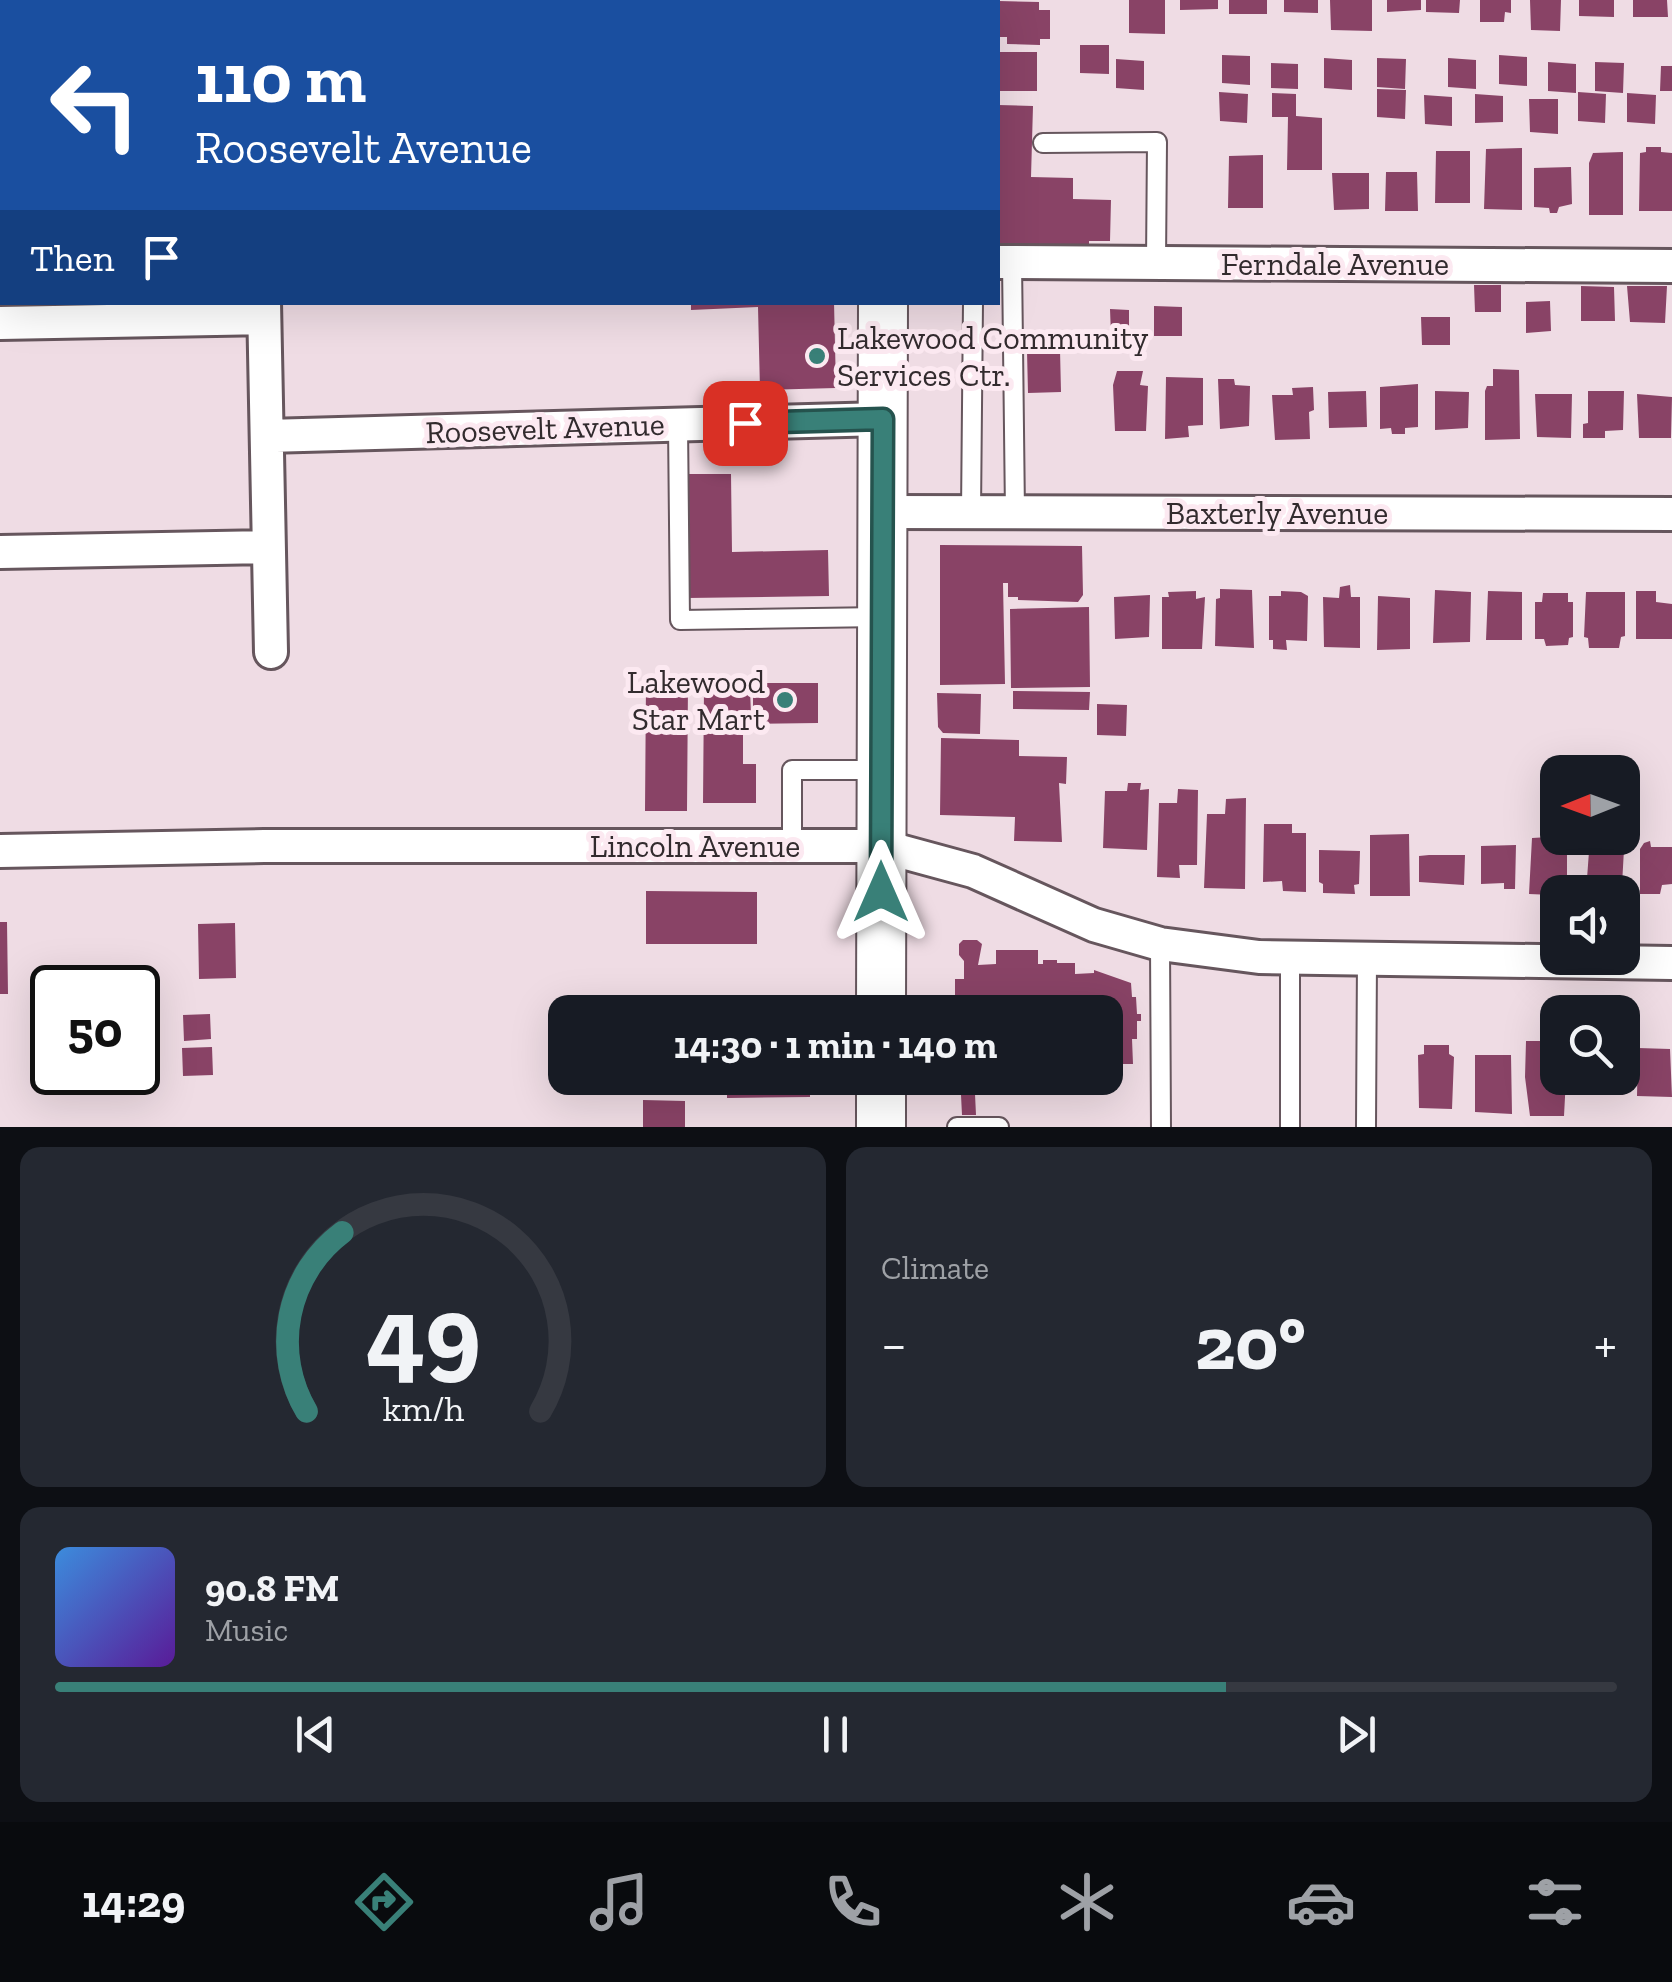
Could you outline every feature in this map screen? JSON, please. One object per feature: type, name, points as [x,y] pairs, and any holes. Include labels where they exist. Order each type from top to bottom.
[{"type":"main road","points":[[881,995],[883,305]]},
{"type":"main road","points":[[880,1127],[881,1095]]},
{"type":"street","name":"Ferndale Avenue","points":[[1005,262],[1672,266]]},
{"type":"street","points":[[0,323],[264,310],[271,652]]},
{"type":"street","name":"Roosevelt Avenue","points":[[266,436],[883,419]]},
{"type":"street","name":"Baxterly Avenue","points":[[883,512],[1672,514]]},
{"type":"street","points":[[0,552],[268,547]]},
{"type":"street","name":"Lincoln Avenue","points":[[0,851],[264,846],[882,846],[973,871],[1094,924],[1160,944],[1259,957],[1672,963]]},
{"type":"lane","points":[[1043,143],[1157,142],[1156,263]]},
{"type":"lane","points":[[1005,262],[1015,512]]},
{"type":"lane","points":[[970,512],[974,305]]},
{"type":"lane","points":[[678,425],[680,620],[882,618]]},
{"type":"lane","points":[[792,846],[792,770],[882,770]]},
{"type":"lane","points":[[1160,944],[1161,1127]]},
{"type":"lane","points":[[1290,958],[1290,1127]]},
{"type":"lane","points":[[1366,1127],[1368,959]]},
{"type":"lane","points":[[957,1127],[999,1127]]},
{"type":"building","points":[[1129,0],[1165,0],[1165,34],[1129,33]]},
{"type":"building","points":[[1180,0],[1218,0],[1218,9],[1180,10]]},
{"type":"building","points":[[1229,0],[1267,0],[1267,14],[1229,14]]},
{"type":"building","points":[[1284,0],[1318,0],[1318,13],[1284,12]]},
{"type":"building","points":[[1330,0],[1372,0],[1372,31],[1331,30]]},
{"type":"building","points":[[1387,0],[1421,0],[1421,10],[1387,12]]},
{"type":"building","points":[[1426,0],[1460,0],[1459,13],[1426,12]]},
{"type":"building","points":[[1480,0],[1511,0],[1511,13],[1505,12],[1504,22],[1480,22]]},
{"type":"building","points":[[1530,0],[1561,0],[1560,31],[1531,30]]},
{"type":"building","points":[[1579,0],[1614,0],[1614,17],[1579,16]]},
{"type":"building","points":[[1633,0],[1667,0],[1668,17],[1633,17]]},
{"type":"building","points":[[1000,1],[1039,2],[1039,10],[1050,10],[1050,39],[1040,39],[1040,45],[1007,44],[1007,37],[1000,37]]},
{"type":"building","points":[[1080,45],[1109,45],[1109,74],[1080,73]]},
{"type":"building","points":[[1000,52],[1037,52],[1037,91],[1000,91]]},
{"type":"building","points":[[1222,55],[1250,56],[1250,85],[1222,83]]},
{"type":"building","points":[[1499,55],[1527,57],[1527,86],[1499,84]]},
{"type":"building","points":[[1324,58],[1352,60],[1352,90],[1324,88]]},
{"type":"building","points":[[1377,58],[1406,59],[1405,89],[1377,87]]},
{"type":"building","points":[[1448,58],[1476,60],[1476,89],[1448,87]]},
{"type":"building","points":[[1116,59],[1144,61],[1144,90],[1116,88]]},
{"type":"building","points":[[1548,62],[1576,64],[1576,93],[1548,91]]},
{"type":"building","points":[[1595,62],[1624,63],[1623,93],[1595,91]]},
{"type":"building","points":[[1271,63],[1298,64],[1298,89],[1271,88]]},
{"type":"building","points":[[1661,66],[1672,66],[1672,91],[1660,91]]},
{"type":"building","points":[[1377,89],[1406,90],[1405,119],[1377,117]]},
{"type":"building","points":[[1219,92],[1248,94],[1247,123],[1220,121]]},
{"type":"building","points":[[1578,92],[1606,94],[1605,123],[1578,121]]},
{"type":"building","points":[[1272,93],[1296,94],[1296,116],[1322,118],[1322,170],[1287,170],[1288,117],[1272,117]]},
{"type":"building","points":[[1627,93],[1656,95],[1655,124],[1627,122]]},
{"type":"building","points":[[1475,94],[1503,96],[1503,122],[1475,123]]},
{"type":"building","points":[[1424,95],[1452,97],[1452,126],[1425,124]]},
{"type":"building","points":[[1529,99],[1558,99],[1558,134],[1530,132]]},
{"type":"building","points":[[1000,105],[1033,106],[1031,177],[1073,178],[1073,199],[1111,200],[1110,241],[1089,241],[1089,247],[1000,245]]},
{"type":"building","points":[[1646,147],[1661,147],[1661,152],[1672,153],[1672,211],[1639,211],[1640,153],[1646,152]]},
{"type":"building","points":[[1522,148],[1522,210],[1484,209],[1486,149]]},
{"type":"building","points":[[1436,151],[1470,151],[1470,203],[1435,203]]},
{"type":"building","points":[[1623,152],[1623,215],[1589,215],[1589,163],[1593,153]]},
{"type":"building","points":[[1263,155],[1263,208],[1228,208],[1229,156]]},
{"type":"building","points":[[1571,167],[1572,204],[1559,207],[1557,213],[1534,207],[1534,168]]},
{"type":"building","points":[[1386,172],[1417,172],[1418,211],[1385,211]]},
{"type":"building","points":[[1332,173],[1369,173],[1369,209],[1334,210]]},
{"type":"building","points":[[1474,285],[1501,285],[1501,312],[1475,312]]},
{"type":"building","points":[[1581,286],[1614,287],[1615,321],[1581,321]]},
{"type":"building","points":[[1627,286],[1667,286],[1665,323],[1630,322]]},
{"type":"building","points":[[1550,301],[1551,331],[1526,333],[1526,302]]},
{"type":"building","points":[[691,305],[834,305],[836,388],[760,390],[758,307],[691,310]]},
{"type":"building","points":[[1154,306],[1182,307],[1182,336],[1154,336]]},
{"type":"building","points":[[1110,309],[1129,310],[1129,335],[1111,335]]},
{"type":"building","points":[[1421,317],[1450,317],[1450,345],[1422,345]]},
{"type":"building","points":[[1060,350],[1061,392],[1028,393],[1027,351]]},
{"type":"building","points":[[1493,369],[1519,370],[1520,439],[1485,440],[1485,391],[1487,386],[1493,386]]},
{"type":"building","points":[[1117,371],[1143,371],[1140,385],[1148,386],[1146,431],[1115,431],[1113,385]]},
{"type":"building","points":[[1166,377],[1203,378],[1203,425],[1188,426],[1189,437],[1165,439]]},
{"type":"building","points":[[1218,379],[1234,379],[1235,385],[1250,386],[1249,426],[1220,429]]},
{"type":"building","points":[[1418,384],[1418,427],[1405,428],[1405,434],[1392,434],[1391,428],[1380,429],[1380,387]]},
{"type":"building","points":[[1313,387],[1310,439],[1275,440],[1272,395],[1293,395],[1292,388]]},
{"type":"building","points":[[1366,391],[1367,427],[1329,428],[1328,392]]},
{"type":"building","points":[[1435,391],[1469,392],[1468,428],[1435,430]]},
{"type":"building","points":[[1588,391],[1624,391],[1623,430],[1605,431],[1605,438],[1583,438],[1583,424],[1588,423]]},
{"type":"building","points":[[1535,394],[1572,394],[1571,438],[1537,437]]},
{"type":"building","points":[[1637,394],[1672,397],[1671,438],[1639,438]]},
{"type":"building","points":[[686,474],[731,474],[732,552],[828,550],[829,596],[687,598]]},
{"type":"building","points":[[940,545],[1082,546],[1083,595],[1078,602],[1018,600],[1008,597],[1008,583],[1003,583],[1005,684],[940,685]]},
{"type":"building","points":[[1350,585],[1351,597],[1360,597],[1360,648],[1324,647],[1323,597],[1339,598],[1340,587]]},
{"type":"building","points":[[1220,589],[1252,590],[1254,648],[1215,646],[1216,599],[1220,598]]},
{"type":"building","points":[[1435,590],[1471,592],[1470,642],[1433,643]]},
{"type":"building","points":[[1196,591],[1196,599],[1205,597],[1202,649],[1162,649],[1162,597],[1169,597],[1168,592]]},
{"type":"building","points":[[1281,591],[1308,596],[1307,641],[1286,640],[1287,650],[1273,649],[1273,640],[1269,640],[1269,596],[1281,596]]},
{"type":"building","points":[[1488,591],[1522,592],[1522,640],[1486,640]]},
{"type":"building","points":[[1636,591],[1656,591],[1656,602],[1672,604],[1672,639],[1636,639]]},
{"type":"building","points":[[1586,592],[1625,592],[1625,636],[1621,637],[1619,648],[1589,648],[1588,638],[1584,637]]},
{"type":"building","points":[[1543,593],[1568,593],[1568,602],[1573,602],[1573,637],[1568,645],[1546,646],[1544,639],[1535,639],[1535,602],[1542,602]]},
{"type":"building","points":[[1150,595],[1149,637],[1115,639],[1114,597]]},
{"type":"building","points":[[1378,596],[1410,598],[1410,649],[1377,650]]},
{"type":"building","points":[[1089,607],[1090,687],[1011,688],[1010,609]]},
{"type":"building","points":[[646,683],[688,683],[687,811],[645,811]]},
{"type":"building","name":"Lakewood Star Mart","points":[[753,683],[818,683],[818,723],[753,724]]},
{"type":"building","points":[[704,689],[750,689],[751,715],[743,715],[743,764],[756,764],[756,803],[703,803]]},
{"type":"building","points":[[1013,691],[1090,692],[1089,710],[1013,709]]},
{"type":"building","points":[[937,693],[981,694],[980,734],[943,733],[938,727]]},
{"type":"building","points":[[1097,704],[1127,705],[1126,736],[1097,735]]},
{"type":"building","points":[[941,738],[1019,740],[1019,756],[1067,757],[1066,784],[1059,783],[1062,842],[1014,841],[1015,817],[940,815]]},
{"type":"building","points":[[1128,783],[1141,783],[1140,790],[1149,789],[1147,850],[1103,848],[1105,791],[1127,791]]},
{"type":"building","points":[[1178,789],[1198,790],[1197,865],[1179,865],[1180,878],[1157,877],[1159,803],[1177,803]]},
{"type":"building","points":[[1246,798],[1245,889],[1204,888],[1207,814],[1225,814],[1226,799]]},
{"type":"building","points":[[1264,824],[1292,824],[1292,833],[1306,833],[1306,892],[1283,891],[1282,881],[1263,882]]},
{"type":"building","points":[[1409,834],[1410,896],[1370,896],[1370,835]]},
{"type":"building","points":[[1532,838],[1540,838],[1540,855],[1567,855],[1567,875],[1540,875],[1540,894],[1529,894]]},
{"type":"building","points":[[1644,843],[1672,847],[1672,884],[1662,885],[1660,894],[1640,894],[1640,849]]},
{"type":"building","points":[[1516,845],[1515,889],[1504,889],[1504,883],[1481,884],[1481,846]]},
{"type":"building","points":[[1319,850],[1360,851],[1355,894],[1323,893]]},
{"type":"building","points":[[1465,855],[1464,885],[1419,882],[1419,856]]},
{"type":"building","points":[[1589,855],[1624,855],[1623,875],[1587,875]]},
{"type":"building","points":[[646,891],[757,892],[757,944],[646,944]]},
{"type":"building","points":[[0,922],[7,922],[8,994],[0,994]]},
{"type":"building","points":[[235,923],[236,978],[199,979],[198,924]]},
{"type":"building","points":[[963,940],[977,940],[982,944],[978,965],[996,964],[996,950],[1038,950],[1038,964],[1043,964],[1043,960],[1075,963],[1075,974],[1094,970],[1131,983],[1137,1014],[1141,1014],[1137,1039],[1132,1039],[1133,1064],[1123,1064],[1123,995],[955,995],[955,979],[964,979],[959,944]]},
{"type":"building","points":[[210,1014],[211,1039],[184,1041],[183,1015]]},
{"type":"building","points":[[1526,1041],[1540,1041],[1540,1095],[1565,1095],[1564,1116],[1530,1116]]},
{"type":"building","points":[[1424,1045],[1449,1045],[1449,1054],[1454,1057],[1452,1109],[1419,1108],[1418,1055],[1424,1054]]},
{"type":"building","points":[[212,1047],[213,1075],[183,1076],[182,1048]]},
{"type":"building","points":[[1640,1048],[1670,1049],[1672,1097],[1637,1096]]},
{"type":"building","points":[[1475,1055],[1511,1055],[1512,1114],[1475,1112]]},
{"type":"building","points":[[727,1095],[810,1095],[810,1097]]},
{"type":"building","points":[[961,1095],[975,1095],[976,1115],[962,1115]]},
{"type":"building","points":[[643,1100],[685,1101],[685,1127],[643,1127]]},
{"type":"place","name":"Lakewood Community Services Ctr.","points":[[817,356]]},
{"type":"place","name":"Lakewood Star Mart","points":[[785,700]]},
{"type":"route","points":[[745,423],[883,419],[881,892]]}]
